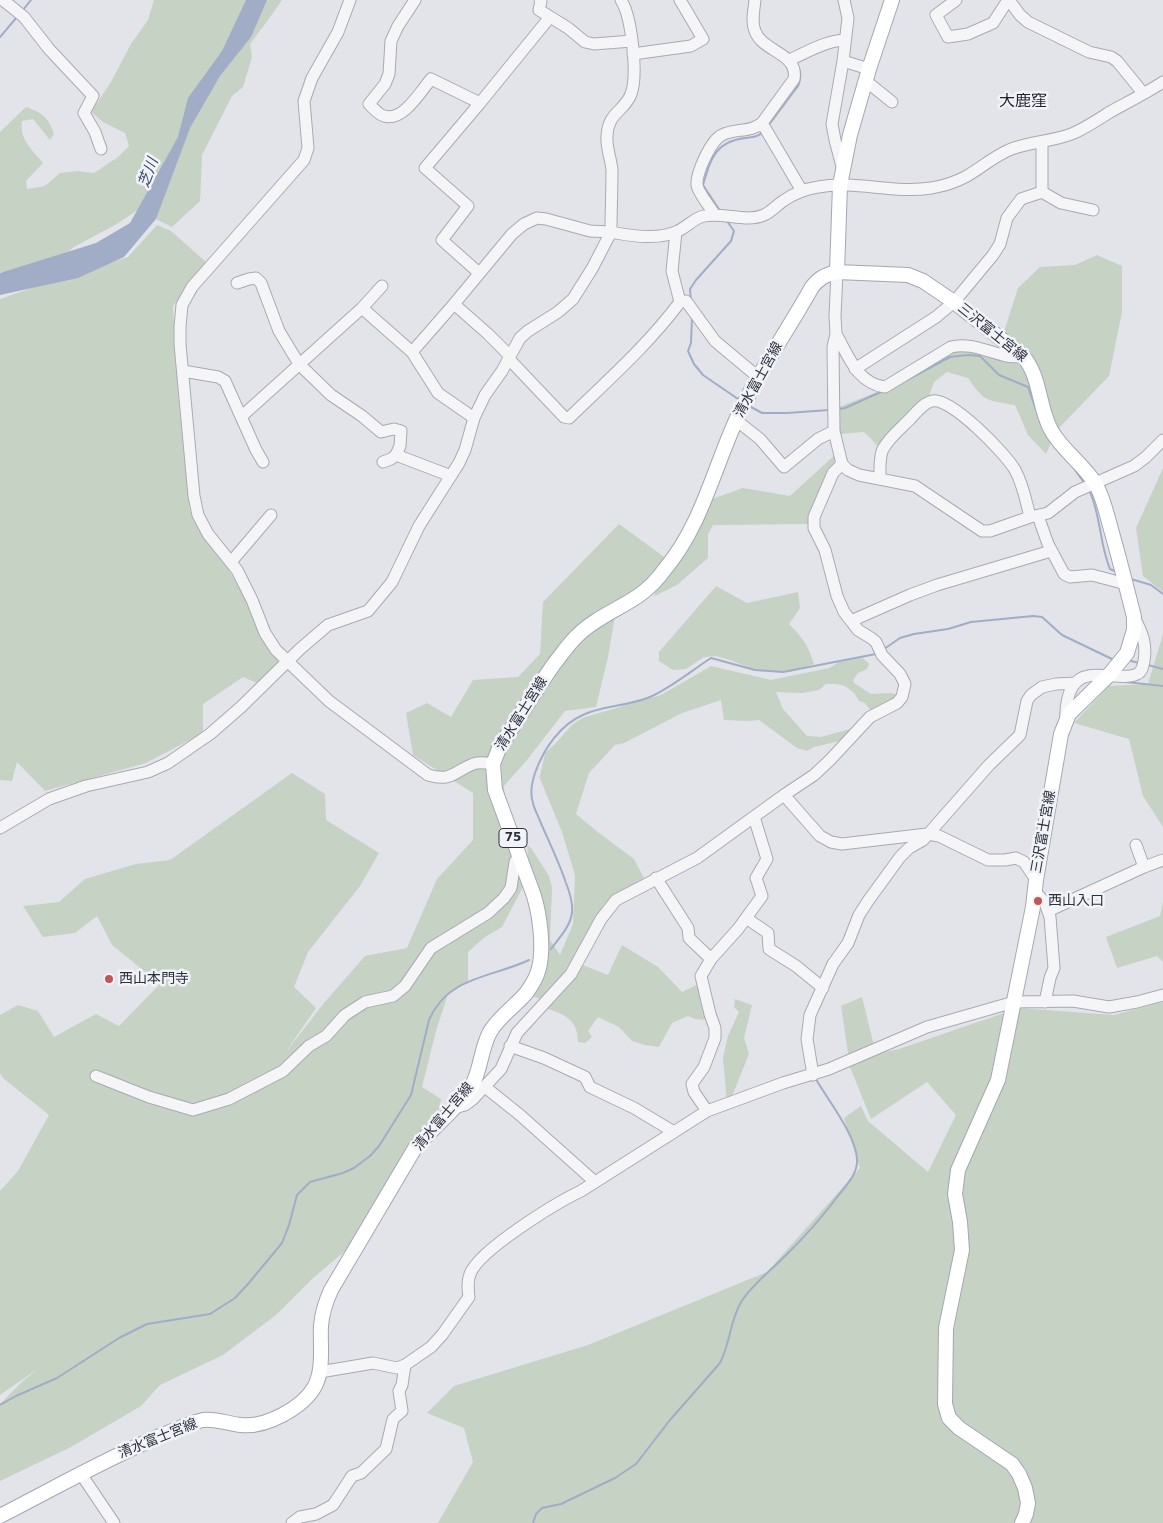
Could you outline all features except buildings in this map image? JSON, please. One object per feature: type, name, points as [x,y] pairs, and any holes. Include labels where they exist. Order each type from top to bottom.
[{"type":"main road","points":[[837,272],[840,185],[850,135],[867,75],[892,0]]},
{"type":"main road","name":"三沢富士宮線","points":[[837,272],[908,275],[923,281],[954,302],[1024,356],[1035,376],[1045,416],[1051,431],[1090,485],[1102,495],[1134,617],[1134,630],[1127,653],[1109,676],[1069,714],[1061,734],[1033,906],[998,1080],[958,1170],[955,1194],[962,1250],[946,1328],[945,1404],[949,1418],[959,1428],[1012,1464],[1019,1474],[1025,1488],[1028,1503],[1022,1523]]},
{"type":"main road","name":"清水富士宮線","points":[[0,1516],[137,1446],[204,1420],[251,1426],[271,1421],[287,1413],[307,1396],[315,1386],[320,1372],[322,1324],[325,1304],[331,1290],[415,1148],[464,1097],[476,1077],[483,1050],[490,1033],[498,1020],[526,993],[535,979],[539,968],[541,948],[538,908],[495,790],[493,764],[500,746],[542,680],[577,635],[639,595],[665,570],[697,517],[736,420],[758,377],[817,280],[824,275],[837,272]]},
{"type":"street","points":[[3,0],[20,14],[49,49],[93,96],[84,113],[95,132],[101,149]]},
{"type":"street","points":[[350,0],[338,32],[312,78],[304,101],[308,133],[308,148],[304,160],[192,287],[182,305],[180,344],[194,496],[198,515],[208,534],[237,570],[266,633],[276,650],[329,701],[428,774],[441,778],[458,773],[474,763],[493,764]]},
{"type":"street","points":[[415,0],[398,26],[391,41],[389,74],[385,84],[369,104],[383,116],[393,117],[403,113],[431,79],[480,103]]},
{"type":"street","points":[[540,0],[539,10],[568,28],[584,42],[594,44],[632,42]]},
{"type":"street","points":[[0,828],[48,799],[86,786],[148,772],[168,763],[210,734],[328,625],[368,611],[392,582],[419,526],[465,450],[474,418],[485,395],[502,371],[520,338],[558,312],[573,299],[611,232],[612,168],[607,137],[609,124],[613,116],[631,94],[634,70],[629,21],[622,0]]},
{"type":"street","points":[[633,54],[691,46],[703,39],[680,0]]},
{"type":"street","points":[[715,215],[697,187],[698,173],[714,141],[727,133],[750,130],[762,122],[794,79],[796,72],[792,59],[761,42],[754,30],[755,0]]},
{"type":"street","points":[[843,170],[832,124],[848,26],[844,0]]},
{"type":"street","points":[[956,0],[936,15],[948,37],[968,34],[993,23],[1008,0],[1028,22],[1088,52],[1111,57],[1117,61],[1143,93]]},
{"type":"street","points":[[479,273],[442,240],[468,206],[425,168],[550,17]]},
{"type":"street","points":[[792,59],[820,46],[834,41],[845,40]]},
{"type":"street","points":[[843,61],[867,75],[892,102]]},
{"type":"street","points":[[412,352],[512,234],[524,224],[537,218],[590,231],[645,236],[664,235],[676,232],[704,216],[755,218],[765,215],[802,191],[818,187],[840,185],[911,189],[950,184],[967,176],[996,156],[1010,150],[1028,143],[1042,142],[1074,133],[1143,93],[1162,85]]},
{"type":"street","points":[[762,122],[802,191]]},
{"type":"street","points":[[1042,142],[1042,192]]},
{"type":"street","points":[[855,368],[936,317],[954,302],[994,255],[1000,244],[1007,218],[1021,199],[1042,192],[1061,203],[1093,210]]},
{"type":"street","points":[[676,232],[672,271],[680,302]]},
{"type":"street","points":[[837,272],[836,334],[832,347],[834,431],[842,464],[858,475],[915,486],[982,531],[990,531],[1048,514],[1070,495],[1134,466],[1146,458],[1163,440]]},
{"type":"street","points":[[237,283],[256,278],[261,283],[279,330],[298,364],[331,395],[362,416],[381,432],[394,429],[401,431],[400,446],[396,455],[383,462]]},
{"type":"street","points":[[242,416],[362,308],[382,286]]},
{"type":"street","points":[[454,304],[488,334],[564,417],[569,418],[642,346],[680,302],[686,301],[715,341],[758,377]]},
{"type":"street","points":[[362,308],[412,352],[438,393],[474,418]]},
{"type":"street","points":[[836,334],[855,368],[863,378],[875,385],[885,387],[951,347],[960,344],[1009,357],[1024,356]]},
{"type":"street","points":[[183,371],[225,380],[263,462]]},
{"type":"street","points":[[880,479],[882,450],[889,440],[922,407],[932,400],[940,401],[968,418],[1014,469],[1034,517],[1064,574],[1070,577],[1092,575],[1124,579]]},
{"type":"street","points":[[736,420],[760,439],[784,467],[818,439],[834,431]]},
{"type":"street","points":[[396,455],[451,476]]},
{"type":"street","points":[[452,1109],[465,1105],[485,1087],[500,1069],[517,1032],[571,974],[601,919],[616,900],[697,858],[814,775],[870,717],[897,703],[902,697],[905,684],[900,674],[882,655],[876,642],[858,630],[844,612],[837,596],[825,550],[814,528],[814,517],[833,473],[842,464]]},
{"type":"street","points":[[231,562],[271,515]]},
{"type":"street","points":[[851,621],[937,585],[1052,551]]},
{"type":"street","points":[[1066,722],[1065,711],[1068,698],[1075,683],[1081,678],[1137,674],[1144,664],[1145,642],[1134,617]]},
{"type":"street","points":[[816,1073],[808,1048],[808,1028],[814,1006],[833,964],[848,942],[859,915],[868,901],[908,848],[933,835],[989,765],[1020,735],[1027,701],[1031,695],[1042,688],[1056,684],[1075,683]]},
{"type":"street","points":[[784,795],[820,836],[831,842],[842,844],[933,835],[988,860],[1016,858],[1024,862],[1045,903],[1050,918],[1054,968],[1045,1002]]},
{"type":"street","points":[[707,1111],[694,1092],[692,1084],[704,1067],[715,1038],[715,1028],[701,976],[712,959],[762,896],[756,878],[767,860],[754,816]]},
{"type":"street","points":[[1136,845],[1144,867]]},
{"type":"street","points":[[96,1076],[149,1097],[193,1110],[229,1100],[283,1071],[309,1046],[326,1036],[344,1015],[366,1002],[393,996],[405,986],[431,948],[488,913],[504,898],[511,888],[515,862],[519,855]]},
{"type":"street","points":[[1048,911],[1163,860]]},
{"type":"street","points":[[656,878],[688,928],[689,938],[712,959]]},
{"type":"street","points":[[746,918],[768,933],[769,949],[796,966],[823,988]]},
{"type":"street","points":[[320,1372],[373,1363],[396,1368],[405,1365],[431,1347],[442,1335],[469,1297],[468,1282],[474,1266],[490,1250],[562,1200],[595,1182],[707,1111],[816,1073],[927,1027],[1014,1002],[1032,1000],[1045,1002],[1073,1001],[1109,1007],[1163,995]]},
{"type":"street","points":[[519,1000],[540,1007]]},
{"type":"street","points":[[510,1046],[544,1058],[585,1077],[590,1087],[634,1108],[674,1132]]},
{"type":"street","points":[[485,1087],[520,1115],[595,1182]]},
{"type":"street","points":[[292,1523],[300,1517],[316,1514],[333,1505],[352,1476],[361,1473],[386,1449],[393,1419],[402,1411],[399,1390],[402,1385],[405,1365]]},
{"type":"street","points":[[81,1474],[114,1523]]},
{"type":"green space","points":[[154,0],[282,0],[250,44],[252,57],[243,87],[232,96],[202,155],[200,201],[172,227],[156,219],[170,157],[141,208],[65,254],[15,274],[0,272],[0,132],[26,107],[44,116],[52,128],[54,134],[50,140],[33,119],[22,121],[24,139],[43,163],[26,181],[27,189],[45,186],[60,173],[78,171],[94,173],[118,157],[129,146],[125,133],[103,122],[91,112],[111,82],[131,44],[148,20]]},
{"type":"green space","points":[[157,225],[171,231],[206,262],[173,306],[178,394],[190,511],[229,570],[279,662],[257,683],[243,677],[203,704],[203,733],[146,763],[45,791],[17,762],[12,781],[0,780],[0,299],[128,257]]},
{"type":"green space","points":[[1097,255],[1122,266],[1122,312],[1109,376],[1057,430],[1046,454],[1028,435],[1015,405],[987,399],[968,378],[947,372],[934,382],[926,404],[880,448],[864,432],[840,434],[834,409],[885,389],[951,347],[1021,354],[1004,332],[1018,288],[1040,267],[1075,265]]},
{"type":"green space","points":[[838,452],[811,524],[713,525],[708,534],[708,558],[677,585],[655,596],[654,588],[670,567],[688,550],[699,529],[709,500],[743,488],[790,496]]},
{"type":"green space","points":[[1163,468],[1163,592],[1143,576],[1136,528]]},
{"type":"green space","points":[[619,524],[667,559],[616,610],[608,657],[596,707],[565,711],[504,786],[507,842],[525,883],[502,927],[485,937],[468,952],[468,981],[448,994],[436,1031],[422,1087],[441,1099],[437,1118],[407,1148],[351,1246],[313,1278],[276,1315],[223,1355],[160,1385],[141,1406],[71,1447],[0,1481],[0,1404],[39,1368],[0,1395],[0,1191],[18,1171],[49,1115],[3,1078],[0,1073],[0,1015],[18,1005],[38,1011],[54,1037],[96,1014],[119,1026],[160,984],[112,945],[97,916],[75,933],[43,937],[23,906],[59,902],[85,879],[136,864],[170,860],[292,773],[325,794],[326,820],[379,853],[360,886],[308,952],[294,987],[316,1008],[285,1053],[324,1003],[365,956],[407,948],[437,879],[473,840],[473,793],[413,755],[406,713],[427,703],[451,717],[473,680],[518,677],[540,654],[543,602]]},
{"type":"green space","points":[[716,586],[747,603],[798,592],[800,608],[789,624],[804,642],[814,664],[790,672],[758,671],[716,656],[704,657],[686,669],[673,670],[659,661],[659,652]]},
{"type":"green space","points":[[1163,634],[1163,827],[1143,796],[1129,739],[1074,723],[1109,686],[1148,684]]},
{"type":"green space","points":[[863,658],[869,664],[867,669],[858,673],[853,680],[854,683],[871,694],[890,693],[900,695],[871,711],[865,703],[859,701],[854,693],[845,686],[836,684],[826,684],[819,690],[803,693],[776,692],[783,709],[807,736],[821,737],[857,727],[844,740],[814,747],[807,751],[797,748],[759,720],[724,720],[721,700],[682,713],[624,743],[615,745],[589,773],[576,814],[634,859],[644,878],[616,894],[603,905],[573,964],[542,999],[531,996],[540,985],[545,967],[541,898],[530,867],[527,845],[531,848],[549,876],[552,888],[550,940],[560,955],[573,924],[575,875],[562,832],[539,776],[543,777],[540,776],[545,753],[572,725],[582,718],[661,695],[711,666],[771,680],[829,668],[839,662]]},
{"type":"green space","points":[[1163,902],[1163,962],[1157,956],[1117,968],[1106,937],[1160,916]]},
{"type":"green space","points":[[622,945],[658,967],[682,992],[701,983],[707,1020],[688,1016],[672,1023],[659,1047],[632,1041],[619,1027],[598,1017],[588,1031],[592,1037],[585,1043],[578,1042],[576,1028],[573,1023],[564,1015],[545,1008],[580,964],[608,975]]},
{"type":"green space","points":[[862,997],[876,1054],[899,1049],[1019,1008],[1114,1015],[1163,1002],[1163,1523],[438,1523],[473,1462],[464,1428],[427,1413],[454,1386],[588,1345],[767,1272],[860,1168],[844,1118],[861,1106],[868,1121],[928,1172],[956,1115],[927,1082],[871,1119],[850,1067],[841,1006]]},
{"type":"green space","points":[[735,999],[752,1005],[744,1038],[749,1054],[731,1099],[727,1103],[723,1058],[728,1036],[739,1012],[734,1007]]},
{"type":"water","points":[[246,0],[267,0],[251,37],[220,76],[190,128],[156,219],[124,257],[78,278],[0,295],[0,273],[96,243],[130,223],[178,137],[188,98],[222,51]]},
{"type":"waterway","points":[[23,10],[31,0]]},
{"type":"waterway","points":[[0,37],[17,17]]},
{"type":"waterway","points":[[768,126],[798,86],[801,76],[797,65]]},
{"type":"waterway","points":[[720,211],[703,185],[712,159],[727,143],[759,135],[763,132]]},
{"type":"waterway","points":[[691,301],[690,289],[731,241],[734,231],[727,221]]},
{"type":"waterway","points":[[692,318],[691,343],[688,351],[694,364],[703,375],[738,399]]},
{"type":"waterway","points":[[907,380],[950,357],[980,356],[999,375],[1028,387],[1036,410]]},
{"type":"waterway","points":[[839,409],[883,391]]},
{"type":"waterway","points":[[751,407],[762,413],[829,410]]},
{"type":"waterway","points":[[1073,467],[1085,484]]},
{"type":"waterway","points":[[1089,490],[1096,509],[1106,559],[1110,569],[1117,572]]},
{"type":"waterway","points":[[1131,579],[1151,585],[1163,594]]},
{"type":"waterway","points":[[884,649],[900,638],[914,634],[948,629],[971,622],[1033,616],[1042,617],[1062,635],[1114,660]]},
{"type":"waterway","points":[[551,949],[569,923],[572,906],[569,890],[534,808],[532,788],[535,773],[543,755],[560,731],[576,718],[585,714],[650,697],[674,684],[711,658],[755,670],[783,672],[876,654]]},
{"type":"waterway","points":[[1131,661],[1139,663]]},
{"type":"waterway","points":[[1148,665],[1163,669]]},
{"type":"waterway","points":[[1126,682],[1163,686]]},
{"type":"waterway","points":[[0,1405],[57,1378],[119,1338],[147,1324],[210,1314],[235,1298],[282,1243],[297,1195],[310,1182],[354,1168],[370,1156],[379,1146],[411,1095],[429,1020],[437,1006],[459,986],[529,960]]},
{"type":"waterway","points":[[533,1523],[536,1514],[542,1508],[561,1504],[615,1478],[636,1464],[670,1420],[720,1363],[734,1317],[745,1296],[806,1234],[852,1177],[857,1164],[852,1140],[816,1078]]},
{"type":"place","name":"西山入口","points":[[1038,901]]},
{"type":"place","name":"西山本門寺","points":[[109,979]]},
{"type":"district","name":"大鹿窪","points":[[1023,102]]},
{"type":"water label","name":"芝川","points":[[149,173]]}]
